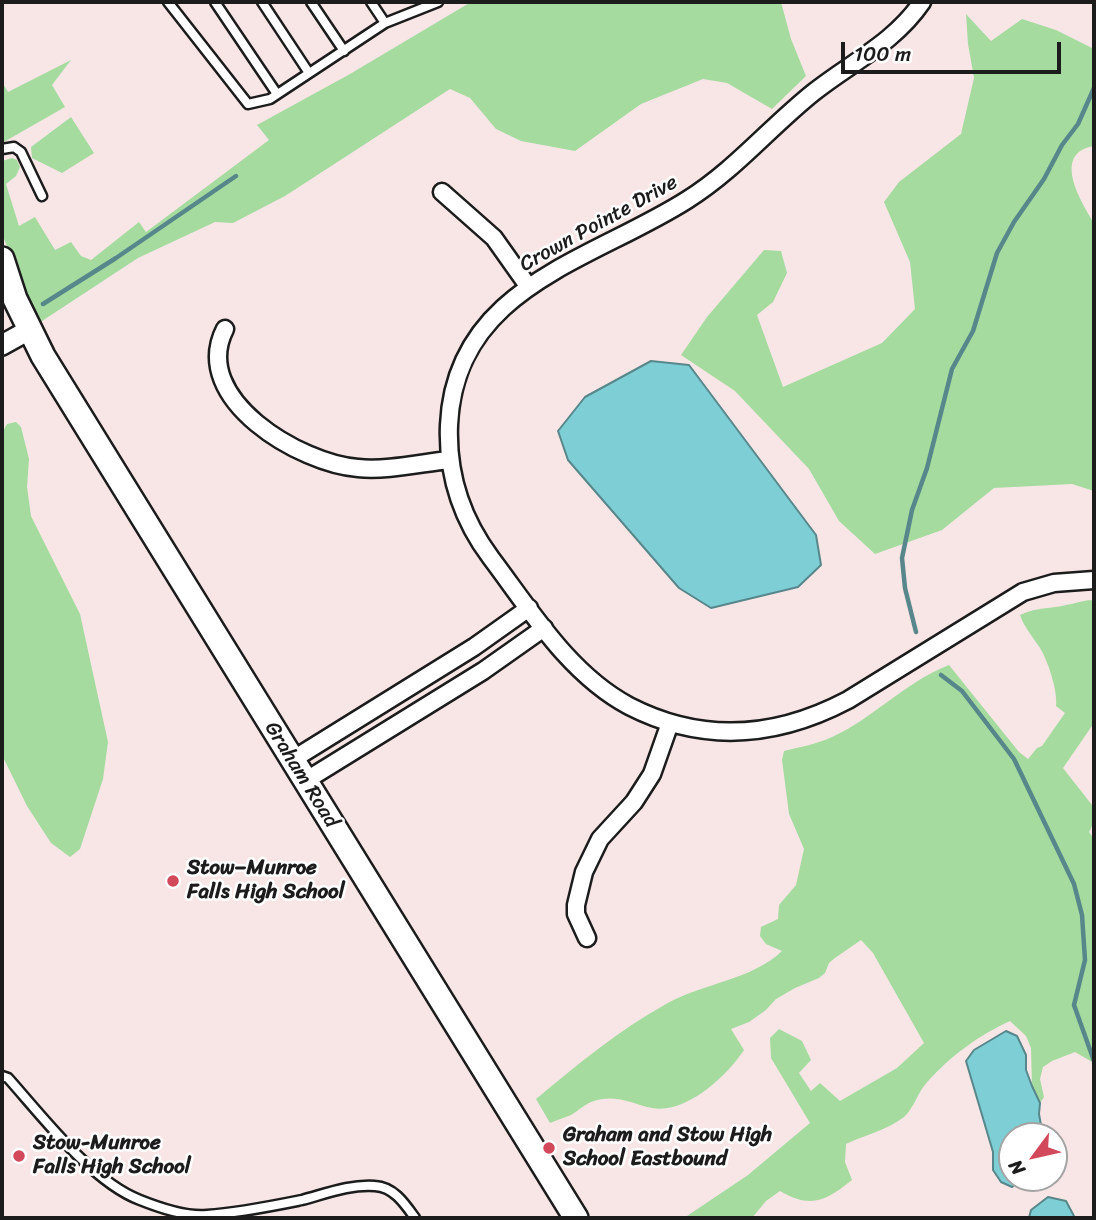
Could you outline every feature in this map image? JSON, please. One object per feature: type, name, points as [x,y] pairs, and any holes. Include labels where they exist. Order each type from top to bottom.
[{"type":"main road","name":"Graham Road","points":[[2,259],[29,330],[576,1218]]},
{"type":"street","name":"Crown Pointe Drive","points":[[922,2],[894,36],[817,90],[711,184],[681,204],[528,286],[492,318],[465,358],[452,400],[449,460],[458,501],[473,532],[528,608],[568,657],[603,689],[646,714],[670,723],[716,732],[769,729],[807,719],[848,700],[1023,592],[1054,583],[1094,580]]},
{"type":"street","points":[[442,192],[494,238],[528,286]]},
{"type":"street","points":[[225,329],[218,358],[225,383],[251,418],[275,439],[323,460],[359,469],[449,460]]},
{"type":"street","points":[[2,345],[29,330]]},
{"type":"street","points":[[292,760],[446,664],[528,608]]},
{"type":"street","points":[[305,781],[460,685],[544,628]]},
{"type":"street","points":[[446,664],[460,685]]},
{"type":"street","points":[[372,710],[384,731]]},
{"type":"street","points":[[587,939],[576,914],[584,872],[600,839],[634,802],[652,774],[670,723]]},
{"type":"lane","points":[[168,2],[248,104],[270,99],[386,23],[433,3]]},
{"type":"lane","points":[[215,2],[277,94]]},
{"type":"lane","points":[[262,2],[309,74]]},
{"type":"lane","points":[[312,2],[344,51]]},
{"type":"lane","points":[[371,2],[386,23]]},
{"type":"lane","points":[[2,149],[14,147],[22,152],[43,196]]},
{"type":"lane","points":[[2,1076],[8,1078],[95,1172],[138,1200],[187,1214],[206,1216],[302,1200],[338,1190],[376,1186],[395,1193],[415,1218]]},
{"type":"green space","points":[[471,2],[781,2],[791,39],[806,76],[772,109],[727,83],[703,79],[641,104],[575,151],[521,141],[496,129],[470,98],[450,89],[285,196],[233,223],[215,222],[138,258],[39,323],[2,234],[2,161],[12,158],[17,160],[20,167],[16,176],[6,184],[19,226],[35,217],[55,250],[71,242],[81,256],[91,260],[139,222],[146,232],[269,140],[257,125],[350,74]]},
{"type":"green space","points":[[966,14],[991,41],[1022,19],[1056,30],[1094,49],[1094,146],[1081,150],[1074,158],[1072,168],[1077,191],[1094,223],[1094,491],[1072,484],[994,488],[942,530],[875,554],[839,521],[809,469],[735,391],[681,355],[707,317],[764,250],[781,251],[787,273],[773,302],[757,315],[783,387],[882,343],[915,309],[910,262],[884,202],[899,182],[961,134],[974,78]]},
{"type":"green space","points":[[71,60],[52,85],[65,107],[2,143],[2,82],[8,92]]},
{"type":"green space","points":[[71,117],[94,153],[62,173],[32,158],[31,147]]},
{"type":"green space","points":[[16,422],[21,427],[29,459],[27,487],[31,516],[80,614],[108,742],[103,779],[80,849],[70,857],[51,843],[27,806],[2,755],[2,433],[7,424]]},
{"type":"green space","points":[[1094,601],[1094,723],[1063,768],[1092,805],[1093,812],[1089,832],[1094,839],[1094,1063],[1075,1052],[1043,1067],[1040,1079],[1044,1097],[1040,1103],[1032,1086],[1031,1048],[1026,1036],[1010,1021],[987,1033],[942,1066],[924,1086],[904,1117],[846,1144],[845,1162],[852,1180],[834,1193],[810,1201],[791,1197],[780,1191],[766,1201],[752,1218],[684,1218],[748,1175],[810,1123],[771,1058],[770,1038],[779,1029],[802,1041],[811,1060],[799,1073],[811,1091],[820,1083],[840,1101],[897,1068],[924,1043],[873,953],[861,940],[829,963],[825,973],[819,978],[776,999],[749,1022],[731,1029],[744,1050],[716,1082],[691,1099],[665,1108],[652,1108],[617,1099],[603,1099],[591,1102],[571,1115],[550,1123],[536,1099],[599,1048],[666,1004],[756,969],[782,951],[766,944],[760,936],[761,927],[778,919],[779,905],[796,885],[804,849],[789,814],[782,760],[784,751],[832,737],[862,720],[918,681],[949,665],[1019,752],[1028,759],[1042,746],[1065,713],[1056,706],[1054,684],[1046,660],[1020,615],[1033,610]]},
{"type":"water","points":[[651,361],[689,365],[816,535],[821,565],[798,587],[711,608],[679,588],[568,460],[558,431],[585,397]]},
{"type":"water","points":[[1006,1031],[1017,1036],[1026,1055],[1026,1070],[1040,1103],[1040,1122],[998,1122],[998,1178],[993,1170],[993,1152],[966,1061],[974,1050]]},
{"type":"water","points":[[1048,1197],[1066,1201],[1075,1218],[1029,1218],[1031,1210]]},
{"type":"waterway","points":[[916,632],[905,588],[902,558],[912,510],[927,468],[952,369],[973,331],[997,253],[1014,222],[1044,179],[1062,145],[1078,124],[1094,88]]},
{"type":"waterway","points":[[43,304],[236,176]]},
{"type":"waterway","points":[[941,675],[962,691],[1014,759],[1074,884],[1082,915],[1085,960],[1074,1005],[1094,1061]]},
{"type":"place","name":"Stow–Munroe Falls High School","points":[[173,881]]},
{"type":"place","name":"Graham and Stow High School Eastbound","points":[[549,1148]]},
{"type":"place","name":"Stow-Munroe Falls High School","points":[[19,1156]]}]
